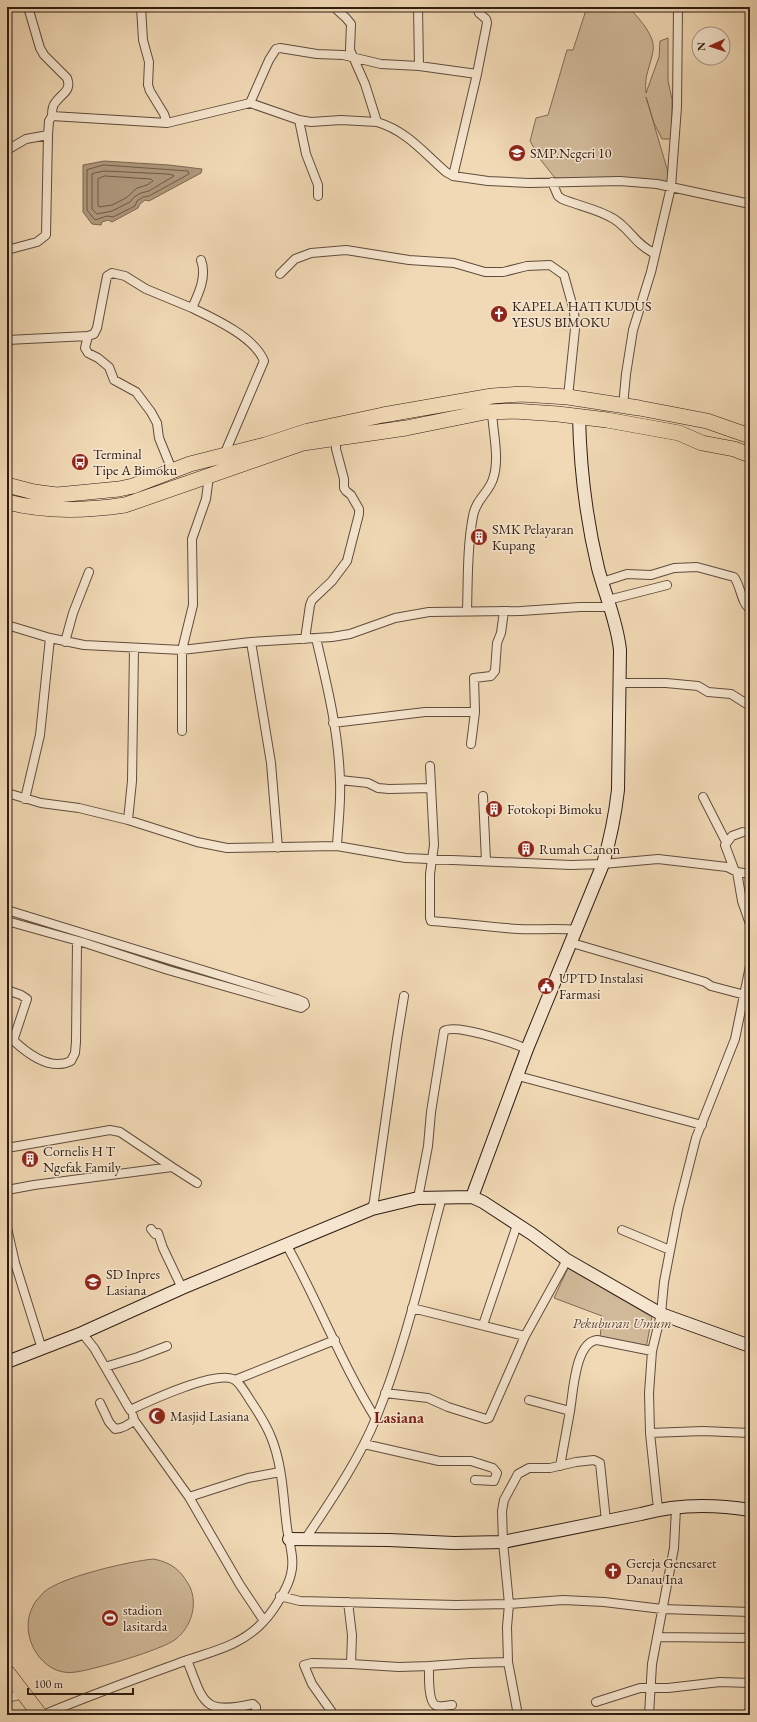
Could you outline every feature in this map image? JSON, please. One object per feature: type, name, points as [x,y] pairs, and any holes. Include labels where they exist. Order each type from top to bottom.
[{"type":"highway","points":[[7,485],[34,492],[57,495],[97,492],[133,486],[172,470],[218,456],[265,445],[308,431],[446,403],[492,396],[521,394],[568,397],[707,421],[750,436]]},
{"type":"highway","points":[[446,403],[449,419]]},
{"type":"highway","points":[[7,502],[47,509],[98,508],[125,505],[295,445],[406,428],[492,412],[514,411],[579,416],[679,433],[702,443],[734,449],[750,455]]},
{"type":"highway","points":[[213,475],[218,456]]},
{"type":"highway","points":[[97,492],[98,508]]},
{"type":"highway","points":[[7,1672],[40,1715]]},
{"type":"street","points":[[7,250],[37,242],[46,235],[45,222],[50,118],[52,116],[54,103],[67,92],[69,87],[67,78],[44,55],[40,48],[28,7]]},
{"type":"street","points":[[142,7],[143,40],[149,62],[148,85],[150,92],[164,114],[166,123]]},
{"type":"street","points":[[334,7],[350,24],[350,50],[366,84],[377,122]]},
{"type":"street","points":[[418,7],[419,66]]},
{"type":"street","points":[[453,176],[488,23],[479,13],[477,7]]},
{"type":"street","points":[[623,406],[626,374],[633,330],[651,272],[654,253],[672,187],[677,107],[678,7]]},
{"type":"street","points":[[250,103],[269,60],[276,49],[352,57],[381,64],[419,66],[477,74]]},
{"type":"street","points":[[52,116],[166,123],[250,103],[299,120],[312,122],[341,120],[377,122],[387,125],[408,136],[446,172],[453,176],[488,181],[620,181],[657,184],[750,204]]},
{"type":"street","points":[[299,120],[306,154],[318,185],[318,196]]},
{"type":"street","points":[[7,150],[26,139],[48,135]]},
{"type":"street","points":[[552,182],[558,196],[562,199],[601,212],[615,219],[639,244],[654,253]]},
{"type":"street","points":[[280,274],[295,259],[311,253],[346,250],[409,260],[454,263],[484,272],[503,272],[527,266],[550,265],[564,275],[574,311],[576,329],[568,397]]},
{"type":"street","points":[[192,308],[203,277],[204,268],[201,260]]},
{"type":"street","points":[[7,340],[88,336],[96,332],[108,276],[112,273],[125,276],[146,289],[192,308],[232,330],[252,345],[264,361],[218,456]]},
{"type":"street","points":[[88,336],[86,348],[88,353],[110,367],[114,380],[136,392],[151,412],[157,424],[159,438],[172,470]]},
{"type":"street","points":[[467,611],[469,547],[473,515],[477,502],[487,492],[495,473],[496,454],[492,412]]},
{"type":"street","points":[[472,1197],[527,1049],[572,943],[603,864],[610,839],[617,798],[620,683],[618,634],[596,557],[581,471],[579,416]]},
{"type":"street","points":[[305,638],[312,600],[332,581],[347,561],[359,514],[359,509],[351,495],[344,488],[344,479],[336,449],[336,438]]},
{"type":"street","points":[[182,731],[182,650],[193,605],[192,539],[213,475]]},
{"type":"street","points":[[602,582],[627,574],[651,575],[669,569],[697,567],[734,577],[739,584],[746,605],[750,609]]},
{"type":"street","points":[[65,642],[73,613],[89,572]]},
{"type":"street","points":[[7,625],[65,642],[84,645],[182,650],[251,642],[332,637],[350,634],[395,618],[417,613],[504,611],[609,604],[668,585]]},
{"type":"street","points":[[472,744],[475,712],[474,678],[491,676],[495,672],[497,643],[501,633],[504,611]]},
{"type":"street","points":[[25,799],[40,735],[50,638]]},
{"type":"street","points":[[316,638],[333,723],[340,780],[337,846]]},
{"type":"street","points":[[251,642],[271,763],[278,848]]},
{"type":"street","points":[[128,820],[132,781],[134,648]]},
{"type":"street","points":[[620,683],[666,683],[698,686],[708,692],[731,694],[750,706]]},
{"type":"street","points":[[333,723],[425,712],[475,712]]},
{"type":"street","points":[[430,766],[434,845],[430,880],[430,918],[432,921],[496,928],[538,930],[562,928],[577,930]]},
{"type":"street","points":[[340,780],[368,783],[375,787],[389,789],[431,788]]},
{"type":"street","points":[[7,793],[41,803],[79,808],[128,820],[218,847],[239,849],[337,846],[406,858],[570,865],[603,864],[658,859],[736,870],[750,874]]},
{"type":"street","points":[[483,796],[486,861]]},
{"type":"street","points":[[703,797],[726,842],[725,845],[736,870],[742,901],[750,924]]},
{"type":"street","points":[[726,842],[732,836],[743,832]]},
{"type":"street","points":[[7,910],[282,994],[304,1002],[305,1005],[301,1008],[168,970],[77,941],[7,921]]},
{"type":"street","points":[[7,990],[26,998],[14,1041],[45,1062],[63,1063],[71,1061],[75,1053],[76,1042],[77,941]]},
{"type":"street","points":[[572,943],[745,995]]},
{"type":"street","points":[[658,1509],[650,1433],[649,1393],[652,1351],[661,1314],[670,1250],[678,1209],[696,1138],[735,1039],[750,966]]},
{"type":"street","points":[[372,1209],[392,1083],[396,1039],[404,996]]},
{"type":"street","points":[[418,1198],[428,1146],[431,1112],[444,1031],[446,1029],[455,1029],[482,1034],[527,1049]]},
{"type":"street","points":[[518,1076],[702,1124]]},
{"type":"street","points":[[7,1148],[110,1130],[120,1132],[197,1182]]},
{"type":"street","points":[[7,1190],[34,1185],[172,1167]]},
{"type":"street","points":[[7,1362],[82,1333],[182,1288],[372,1209],[418,1198],[472,1197],[483,1202],[567,1260],[661,1314],[750,1346]]},
{"type":"street","points":[[306,1538],[328,1506],[364,1444],[376,1419],[412,1308],[442,1198]]},
{"type":"street","points":[[483,1325],[517,1225]]},
{"type":"street","points":[[7,1228],[42,1349]]},
{"type":"street","points":[[151,1230],[155,1234],[158,1233],[163,1248],[182,1288]]},
{"type":"street","points":[[622,1230],[670,1250]]},
{"type":"street","points":[[286,1244],[335,1340],[354,1381],[376,1419]]},
{"type":"street","points":[[385,1393],[428,1398],[448,1407],[486,1420],[489,1418],[525,1336],[567,1260]]},
{"type":"street","points":[[412,1308],[525,1336]]},
{"type":"street","points":[[82,1333],[94,1348],[130,1410],[134,1420],[189,1497],[240,1585],[264,1621]]},
{"type":"street","points":[[235,1380],[335,1340]]},
{"type":"street","points":[[560,1466],[576,1369],[585,1347],[592,1341],[597,1340],[652,1351]]},
{"type":"street","points":[[105,1367],[138,1357],[166,1346]]},
{"type":"street","points":[[43,1715],[82,1698],[187,1660],[226,1648],[244,1638],[264,1621],[280,1596],[292,1573],[292,1552],[288,1539],[280,1472],[271,1436],[247,1395],[235,1380],[231,1378],[220,1378],[185,1386],[130,1410]]},
{"type":"street","points":[[529,1400],[570,1411]]},
{"type":"street","points":[[100,1403],[109,1422],[115,1429],[123,1428],[134,1420]]},
{"type":"street","points":[[650,1433],[703,1431],[750,1434]]},
{"type":"street","points":[[364,1444],[440,1461],[471,1461],[492,1468],[497,1473],[494,1481],[475,1480]]},
{"type":"street","points":[[518,1715],[508,1662],[507,1627],[509,1604],[503,1542],[502,1511],[504,1500],[516,1478],[529,1468],[546,1468],[594,1460],[600,1463],[606,1521]]},
{"type":"street","points":[[189,1497],[248,1478],[280,1472]]},
{"type":"street","points":[[288,1539],[306,1538],[454,1543],[503,1542],[658,1509],[706,1505],[726,1506],[750,1510]]},
{"type":"street","points":[[649,1715],[652,1664],[674,1548],[676,1508]]},
{"type":"street","points":[[280,1596],[300,1601],[456,1604],[509,1604],[563,1600],[604,1602],[662,1608],[750,1612]]},
{"type":"street","points":[[348,1602],[352,1628],[351,1664]]},
{"type":"street","points":[[657,1636],[750,1638]]},
{"type":"street","points":[[187,1660],[202,1697],[216,1711],[253,1704],[256,1707],[256,1715]]},
{"type":"street","points":[[334,1715],[312,1684],[304,1665],[312,1663],[399,1667],[508,1662]]},
{"type":"street","points":[[429,1666],[431,1697],[433,1702],[439,1706],[452,1705]]},
{"type":"street","points":[[596,1702],[640,1688],[650,1689],[720,1682],[750,1683]]},
{"type":"street","points":[[7,1698],[23,1694]]},
{"type":"green space","points":[[587,7],[628,7],[645,27],[652,39],[653,45],[652,57],[647,76],[646,93],[659,57],[660,41],[668,38],[668,81],[672,99],[672,139],[662,139],[654,123],[646,97],[670,179],[670,186],[594,179],[555,178],[540,159],[530,141],[536,118],[548,115],[567,50],[573,50]]},
{"type":"green space","name":"Pekuburan Umum","points":[[568,1268],[652,1317],[646,1348],[600,1339],[602,1316],[554,1298]]},
{"type":"green space","name":"stadion lasitarda","points":[[154,1559],[175,1568],[187,1581],[192,1594],[192,1615],[186,1628],[176,1639],[157,1648],[113,1663],[76,1672],[64,1672],[53,1668],[43,1661],[36,1652],[28,1629],[29,1617],[33,1606],[44,1592],[53,1586],[80,1575],[113,1566]]},
{"type":"water","points":[[104,161],[169,165],[202,169],[201,173],[149,201],[145,200],[138,208],[112,222],[108,220],[102,222],[101,225],[92,224],[83,212],[83,165]]},
{"type":"place","name":"SMP.Negeri 10","points":[[517,153]]},
{"type":"place","name":"KAPELA HATI KUDUS YESUS BIMOKU","points":[[499,314]]},
{"type":"place","name":"Terminal Tipe A Bimoku","points":[[80,462]]},
{"type":"place","name":"SMK Pelayaran Kupang","points":[[479,537]]},
{"type":"place","name":"Fotokopi Bimoku","points":[[494,809]]},
{"type":"place","name":"Rumah Canon","points":[[526,849]]},
{"type":"place","name":"UPTD Instalasi Farmasi","points":[[546,986]]},
{"type":"place","name":"Cornelis H T Ngefak Family","points":[[30,1159]]},
{"type":"place","name":"SD Inpres Lasiana","points":[[93,1282]]},
{"type":"place","name":"Masjid Lasiana","points":[[157,1416]]},
{"type":"place","name":"Gereja Genesaret Danau Ina","points":[[613,1571]]},
{"type":"place","name":"stadion lasitarda","points":[[110,1618]]},
{"type":"district","name":"Lasiana","points":[[399,1417]]}]
